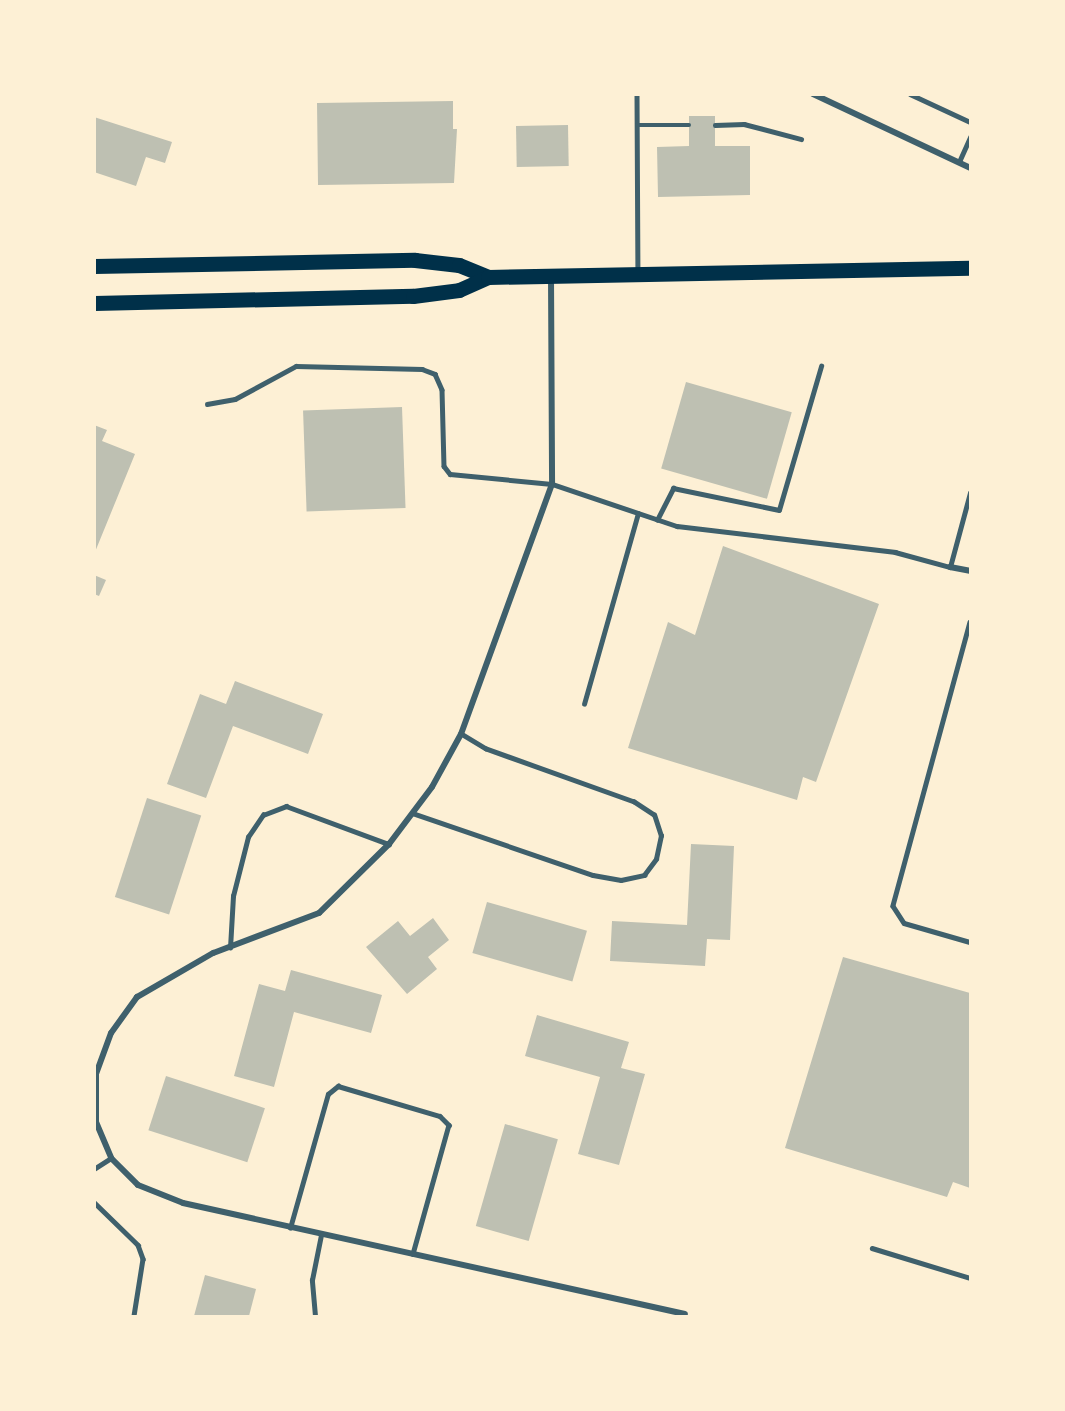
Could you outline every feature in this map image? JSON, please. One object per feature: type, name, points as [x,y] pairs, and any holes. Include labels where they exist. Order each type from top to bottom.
[{"type":"main road","points":[[94,266],[415,260],[459,265],[488,277]]},
{"type":"main road","points":[[94,303],[412,296],[459,290],[488,277],[970,268]]},
{"type":"street","points":[[813,94],[970,168]]},
{"type":"street","points":[[550,276],[552,484],[461,734],[412,813],[389,844],[319,913],[160,979],[137,997],[111,1034],[96,1074],[96,1122],[111,1158],[138,1185],[183,1203],[687,1316]]},
{"type":"street","points":[[950,567],[970,571]]},
{"type":"lane","points":[[637,94],[638,274]]},
{"type":"lane","points":[[910,94],[970,122]]},
{"type":"lane","points":[[637,124],[688,125]]},
{"type":"lane","points":[[715,125],[744,124],[801,139]]},
{"type":"lane","points":[[959,162],[970,137]]},
{"type":"lane","points":[[207,404],[235,399],[296,366],[422,369],[435,374],[442,390],[444,466],[450,474],[552,484],[657,520],[895,552],[950,567],[970,493]]},
{"type":"lane","points":[[657,520],[673,488],[778,510],[821,366]]},
{"type":"lane","points":[[584,704],[638,513]]},
{"type":"lane","points":[[970,622],[893,906],[904,923],[970,942]]},
{"type":"lane","points":[[412,813],[603,876],[644,875],[656,859],[661,836],[654,815],[634,802],[486,749],[461,734]]},
{"type":"lane","points":[[230,948],[233,896],[248,837],[263,815],[286,806],[389,844]]},
{"type":"lane","points":[[290,1228],[328,1094],[338,1086],[440,1116],[449,1125],[413,1255]]},
{"type":"lane","points":[[94,1169],[111,1158]]},
{"type":"lane","points":[[94,1202],[138,1245],[144,1259],[134,1317]]},
{"type":"lane","points":[[315,1317],[312,1280],[321,1235]]},
{"type":"lane","points":[[872,1248],[970,1278]]},
{"type":"building","points":[[453,101],[453,129],[457,129],[454,183],[318,185],[317,103]]},
{"type":"building","points":[[689,116],[715,116],[715,146],[750,146],[750,195],[658,197],[657,147],[689,146]]},
{"type":"building","points":[[94,117],[172,142],[165,163],[146,157],[136,186],[94,172]]},
{"type":"building","points":[[568,125],[569,166],[517,167],[516,126]]},
{"type":"building","points":[[686,382],[792,412],[767,499],[661,469]]},
{"type":"building","points":[[402,407],[406,508],[307,511],[303,410]]},
{"type":"building","points":[[94,425],[107,430],[102,441],[135,454],[95,552]]},
{"type":"building","points":[[723,546],[879,604],[816,782],[803,777],[797,800],[628,748],[668,622],[695,635]]},
{"type":"building","points":[[94,575],[106,580],[99,596],[94,594]]},
{"type":"building","points":[[235,681],[323,714],[308,754],[233,726],[206,798],[167,784],[200,694],[226,704]]},
{"type":"building","points":[[147,798],[201,816],[169,915],[115,897]]},
{"type":"building","points":[[691,844],[734,846],[730,940],[707,939],[705,966],[610,961],[612,921],[687,925]]},
{"type":"building","points":[[487,902],[587,931],[572,982],[472,953]]},
{"type":"building","points":[[433,918],[449,940],[428,957],[437,969],[407,994],[366,947],[398,921],[410,936]]},
{"type":"building","points":[[843,957],[970,993],[970,1188],[953,1182],[947,1197],[785,1148]]},
{"type":"building","points":[[291,970],[382,995],[371,1033],[294,1012],[274,1087],[234,1076],[259,984],[285,991]]},
{"type":"building","points":[[537,1015],[629,1042],[621,1068],[645,1074],[619,1165],[578,1154],[600,1077],[525,1056]]},
{"type":"building","points":[[166,1076],[265,1108],[247,1162],[148,1130]]},
{"type":"building","points":[[505,1124],[558,1139],[529,1241],[476,1226]]},
{"type":"building","points":[[205,1275],[256,1289],[249,1316],[194,1316]]}]
